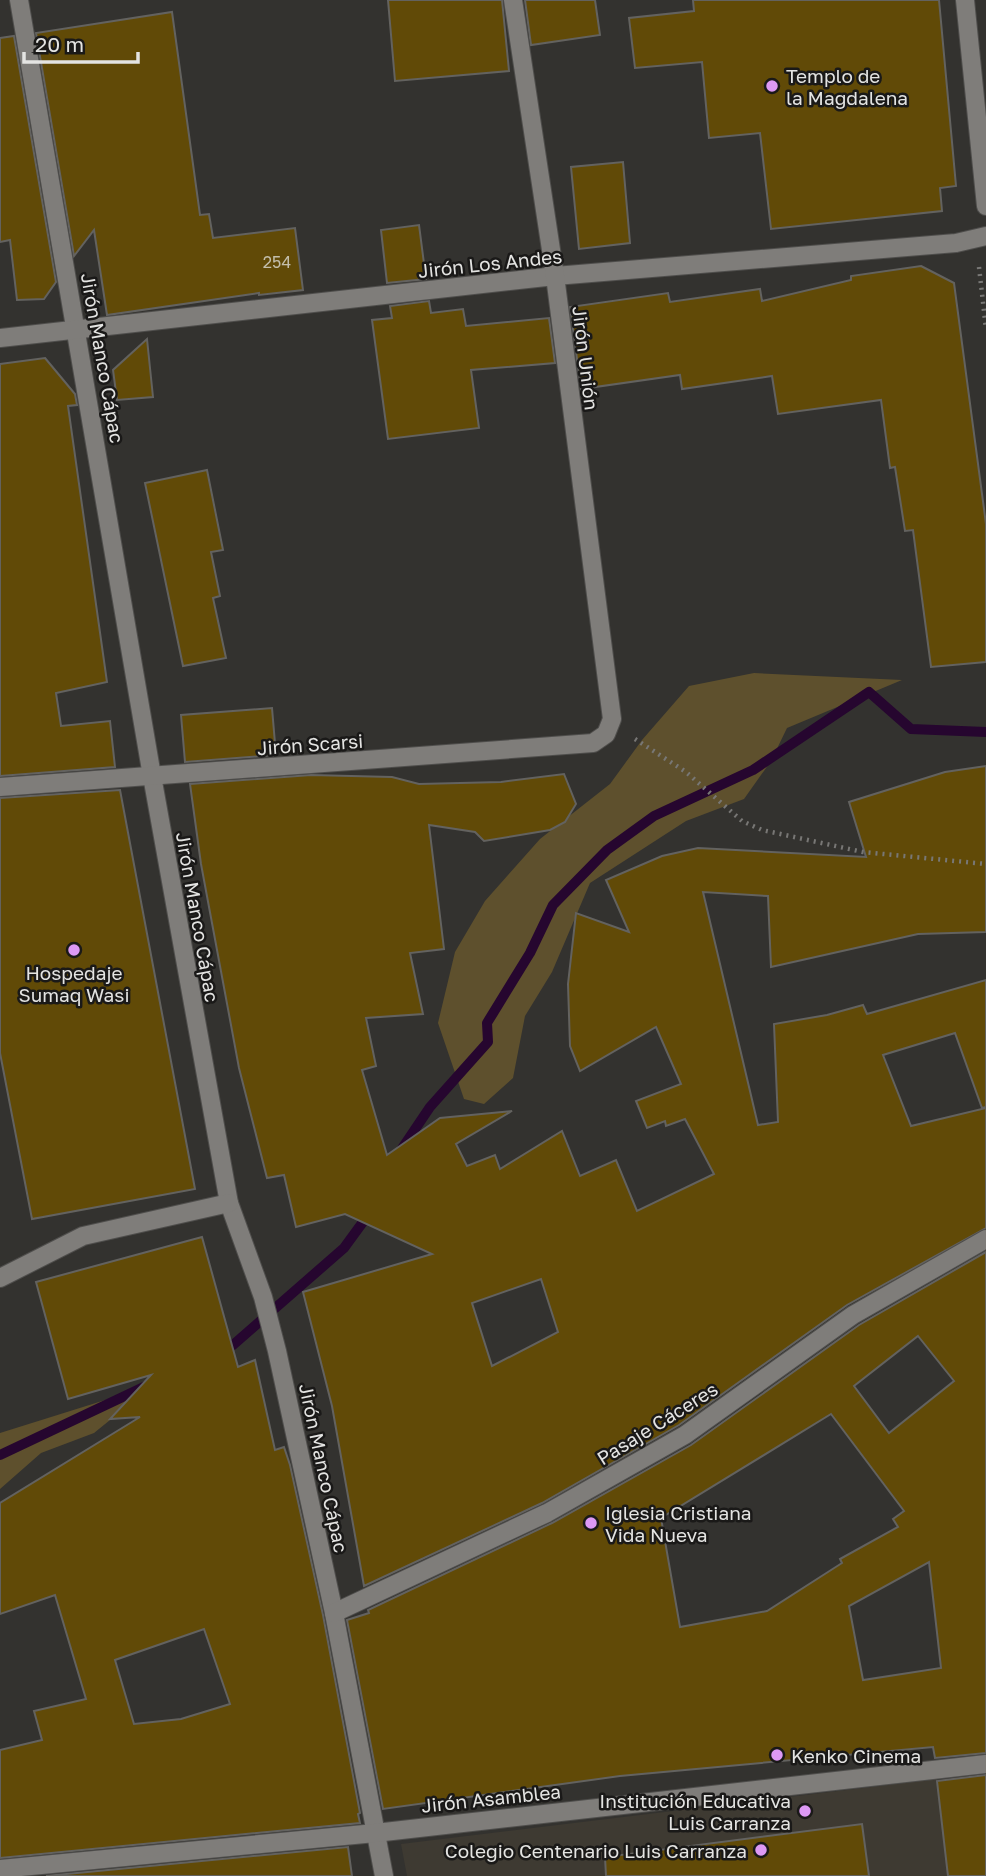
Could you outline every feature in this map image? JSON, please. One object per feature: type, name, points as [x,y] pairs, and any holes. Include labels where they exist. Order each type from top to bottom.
[{"type":"street","name":"Jirón Manco Cápac","points":[[19,0],[152,776],[229,1203],[263,1297],[277,1351],[334,1613],[384,1876]]},
{"type":"street","name":"Jirón Unión","points":[[513,0],[555,276],[612,722]]},
{"type":"street","points":[[965,0],[986,206]]},
{"type":"street","name":"Jirón Los Andes","points":[[0,338],[555,276],[956,243],[986,236]]},
{"type":"street","name":"Jirón Scarsi","points":[[0,787],[593,743],[606,734],[612,722]]},
{"type":"street","points":[[0,1278],[83,1236],[229,1203]]},
{"type":"street","name":"Pasaje Cáceres","points":[[334,1613],[547,1513],[685,1435],[853,1315],[986,1239]]},
{"type":"street","name":"Jirón Asamblea","points":[[0,1869],[51,1870],[986,1764]]},
{"type":"path","points":[[979,262],[986,329]]},
{"type":"path","points":[[612,722],[686,772],[742,821],[762,830],[822,845],[935,861],[986,864]]},
{"type":"shaded area","points":[[754,673],[902,680],[787,728],[771,761],[744,799],[686,821],[590,883],[552,972],[525,1016],[513,1078],[484,1104],[464,1099],[438,1023],[455,952],[485,901],[540,839],[610,784],[642,740],[689,686]]},
{"type":"shaded area","points":[[134,1391],[131,1403],[94,1433],[41,1453],[0,1489],[0,1433]]},
{"type":"shaded area","name":"Institución Educativa Luis Carranza","points":[[937,1779],[948,1876],[407,1876],[401,1844]]},
{"type":"building","points":[[388,0],[502,0],[509,71],[395,81]]},
{"type":"building","points":[[525,0],[595,0],[600,35],[531,45]]},
{"type":"building","points":[[693,0],[939,0],[956,186],[940,188],[942,211],[771,229],[760,133],[709,138],[702,62],[635,68],[629,18],[694,11]]},
{"type":"building","points":[[172,12],[200,215],[209,214],[213,238],[295,228],[303,290],[259,293],[107,315],[94,230],[74,256],[36,33]]},
{"type":"building","points":[[14,36],[56,282],[44,299],[17,300],[10,240],[0,242],[0,38]]},
{"type":"building","points":[[623,162],[630,243],[579,249],[571,167]]},
{"type":"building","points":[[419,225],[426,279],[387,283],[381,230]]},
{"type":"building","points":[[921,266],[954,283],[986,524],[986,662],[931,667],[913,530],[905,531],[895,467],[890,468],[881,400],[778,414],[772,376],[682,389],[680,375],[581,389],[570,307],[668,293],[670,302],[760,289],[762,301],[851,280],[851,276]]},
{"type":"building","points":[[429,301],[431,313],[463,309],[466,326],[549,318],[555,363],[471,370],[479,428],[388,439],[372,320],[392,318],[390,306]]},
{"type":"building","points":[[147,339],[153,397],[117,400],[113,370]]},
{"type":"building","points":[[45,358],[75,394],[77,405],[68,406],[107,682],[56,693],[61,726],[110,721],[115,767],[0,776],[0,364]]},
{"type":"building","points":[[207,470],[223,550],[211,552],[220,596],[213,598],[226,658],[183,666],[145,483]]},
{"type":"building","points":[[272,708],[276,755],[185,762],[181,715]]},
{"type":"building","points":[[986,766],[986,932],[918,934],[771,967],[768,896],[703,892],[758,1125],[778,1122],[774,1024],[827,1015],[863,1005],[867,1014],[986,980],[986,1107],[982,1108],[955,1033],[883,1055],[911,1126],[986,1108],[986,1228],[847,1305],[679,1425],[542,1503],[364,1586],[332,1406],[303,1292],[432,1254],[345,1214],[296,1227],[284,1175],[267,1178],[239,1068],[201,864],[190,784],[311,775],[392,777],[419,784],[501,782],[564,774],[576,804],[565,822],[550,830],[484,841],[475,832],[429,825],[444,949],[410,953],[423,1014],[366,1018],[376,1066],[362,1070],[387,1155],[440,1118],[512,1111],[456,1144],[467,1166],[495,1155],[500,1169],[562,1131],[580,1176],[616,1160],[637,1211],[714,1174],[685,1119],[666,1126],[665,1121],[647,1128],[636,1101],[681,1084],[656,1027],[580,1071],[570,1046],[568,984],[576,913],[629,932],[606,880],[662,856],[698,848],[866,857],[849,802],[945,772]],"holes":[[[541,1279],[558,1332],[492,1366],[472,1303]]]},
{"type":"building","points":[[120,790],[195,1189],[32,1219],[0,1053],[0,798]]},
{"type":"building","points":[[202,1237],[238,1367],[255,1360],[275,1450],[284,1447],[290,1465],[323,1615],[360,1823],[0,1858],[0,1750],[42,1740],[34,1711],[86,1699],[55,1595],[0,1614],[0,1503],[140,1417],[110,1419],[151,1375],[68,1399],[36,1282]],"holes":[[[204,1629],[230,1704],[181,1719],[134,1724],[115,1660]]]},
{"type":"building","points":[[986,1252],[986,1753],[935,1758],[933,1747],[620,1776],[383,1809],[347,1620],[369,1613],[368,1610],[552,1523],[691,1445],[859,1325]],"holes":[[[918,1336],[954,1381],[889,1433],[854,1386]],[[831,1414],[904,1511],[893,1519],[898,1527],[840,1559],[842,1563],[767,1611],[680,1627],[661,1518]],[[929,1562],[941,1668],[863,1680],[849,1606]]]},
{"type":"building","points":[[986,1775],[986,1876],[948,1876],[937,1781]]},
{"type":"building","name":"Colegio Centenario Luis Carranza","points":[[862,1824],[869,1876],[606,1876],[605,1857]]},
{"type":"building","points":[[348,1847],[352,1876],[46,1876]]},
{"type":"waterway","points":[[401,1150],[430,1107],[488,1042],[487,1023],[530,953],[553,905],[607,850],[654,816],[753,770],[869,692],[911,729],[986,732]]},
{"type":"waterway","points":[[220,1351],[233,1345],[344,1248],[371,1211]]},
{"type":"waterway","points":[[0,1455],[148,1385]]},
{"type":"place","name":"Templo de la Magdalena","points":[[772,86]]},
{"type":"place","name":"Hospedaje Sumaq Wasi","points":[[74,950]]},
{"type":"place","name":"Iglesia Cristiana Vida Nueva","points":[[591,1523]]},
{"type":"place","name":"Kenko Cinema","points":[[777,1755]]},
{"type":"place","name":"Institución Educativa Luis Carranza","points":[[805,1811]]},
{"type":"place","name":"Colegio Centenario Luis Carranza","points":[[761,1850]]}]
